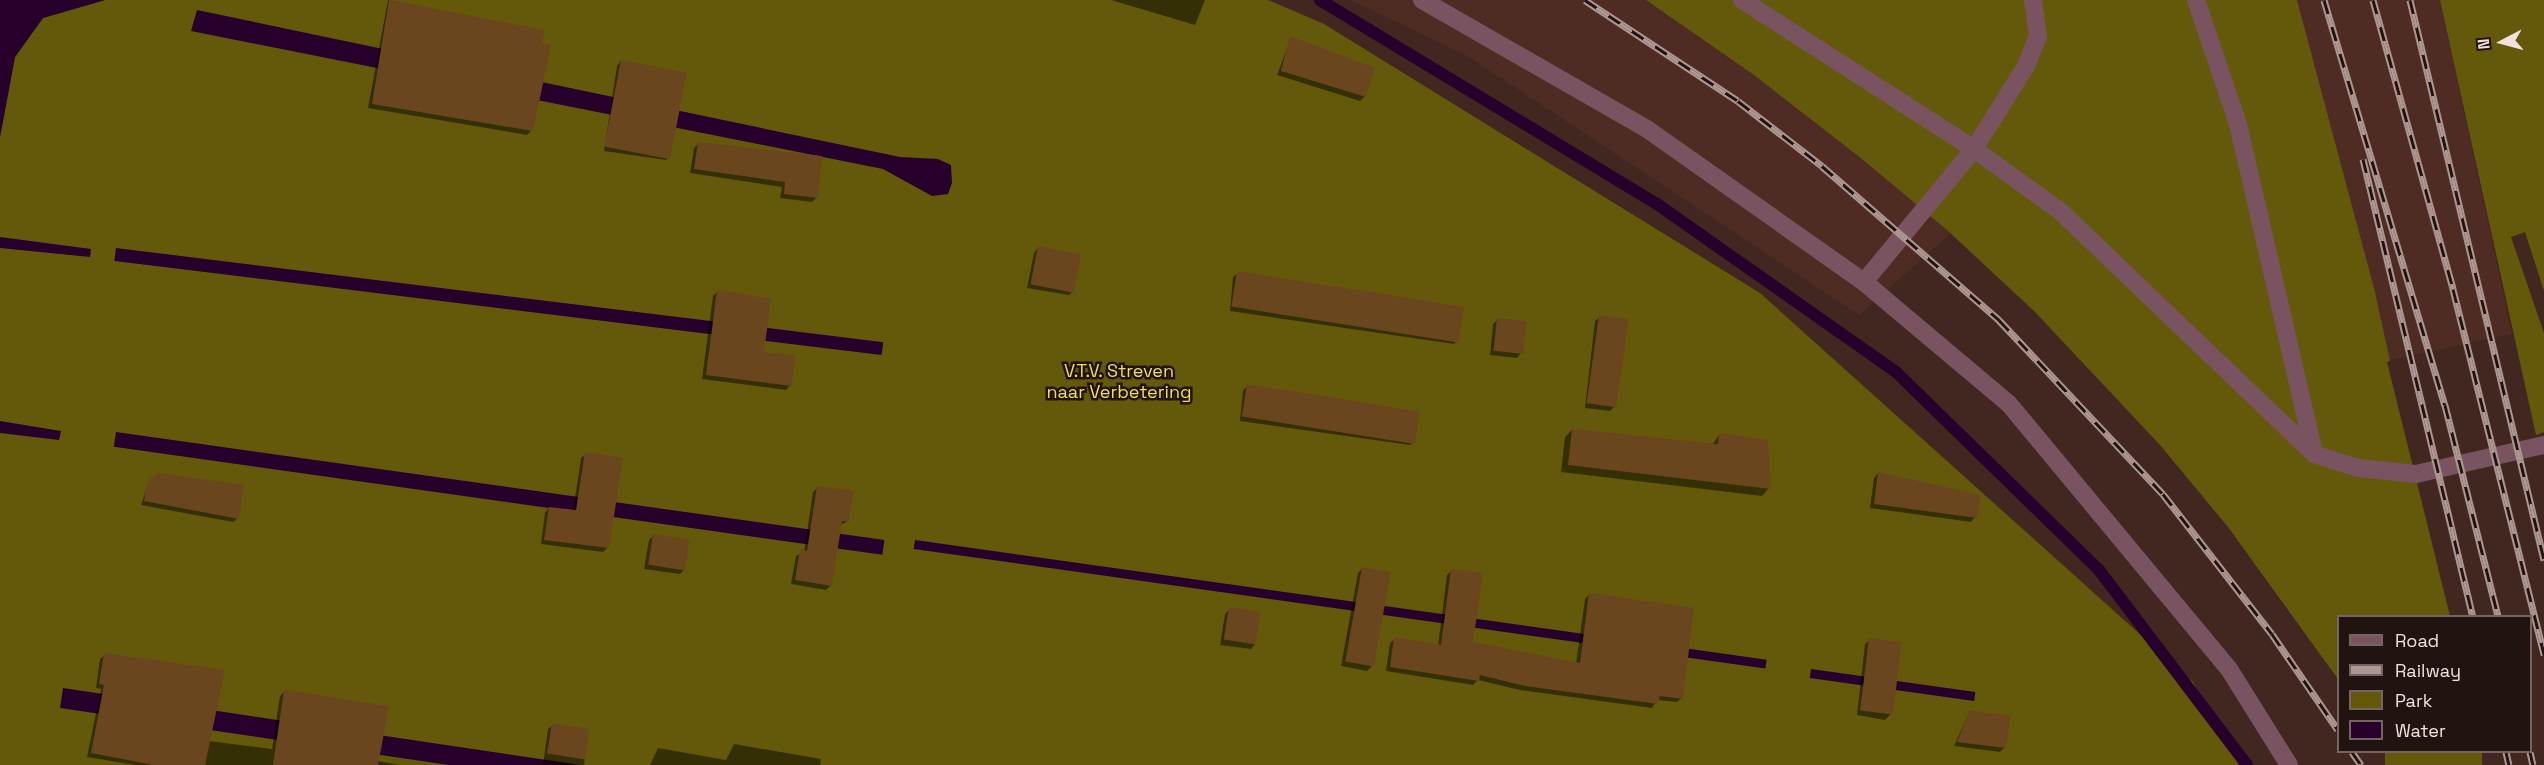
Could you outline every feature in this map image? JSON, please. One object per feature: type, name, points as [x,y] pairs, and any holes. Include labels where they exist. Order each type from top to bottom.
[{"type":"lane","points":[[1422,0],[1647,129],[1864,282],[2009,404],[2229,669],[2289,765]]},
{"type":"lane","points":[[1742,0],[1974,149],[2060,211],[2314,454],[2358,468],[2416,474],[2544,445]]},
{"type":"lane","points":[[1864,282],[1974,149],[2026,66],[2038,36],[2033,0]]},
{"type":"lane","points":[[2196,0],[2238,124],[2314,454]]},
{"type":"shaded area","points":[[1351,0],[2440,0],[2512,334],[2387,361],[2103,98],[1859,315],[1469,57]]},
{"type":"green space","name":"V.T.V. Streven naar Verbetering","points":[[105,0],[1268,0],[1324,24],[1760,293],[2193,682],[2239,765],[0,765],[0,137],[15,57],[43,18]]},
{"type":"green space","points":[[1646,0],[2297,0],[2375,292],[2390,361],[2387,362],[2450,615],[2337,615],[2337,678],[2228,527],[2160,445],[2035,312],[1947,230],[1862,159],[1754,75]]},
{"type":"green space","points":[[2440,0],[2544,0],[2544,291],[2525,232],[2511,237],[2544,333],[2544,432],[2536,435]]},
{"type":"green space","points":[[2385,753],[2482,753],[2482,765],[2385,765]]},
{"type":"water","points":[[0,0],[105,0],[43,18],[15,57],[0,137]]},
{"type":"water","points":[[197,10],[900,157],[938,159],[951,165],[952,183],[948,194],[932,196],[883,169],[191,31]]},
{"type":"water","points":[[0,237],[91,249],[90,257],[0,248]]},
{"type":"water","points":[[116,248],[883,342],[882,355],[114,261]]},
{"type":"water","points":[[0,421],[61,431],[59,440],[0,433]]},
{"type":"water","points":[[116,432],[884,540],[882,555],[114,447]]},
{"type":"water","points":[[915,540],[1767,660],[1765,669],[914,549]]},
{"type":"water","points":[[1811,669],[1975,692],[1974,701],[1810,678]]},
{"type":"water","points":[[63,688],[581,765],[449,765],[60,708]]},
{"type":"building","points":[[389,0],[545,30],[542,43],[551,45],[533,131],[372,104]]},
{"type":"building","points":[[1290,36],[1375,68],[1366,97],[1281,71]]},
{"type":"building","points":[[621,60],[687,73],[670,159],[604,146]]},
{"type":"building","points":[[698,142],[822,156],[818,198],[784,194],[785,182],[694,169]]},
{"type":"building","points":[[1038,246],[1081,254],[1074,293],[1031,284]]},
{"type":"building","points":[[1237,271],[1464,307],[1459,343],[1231,307]]},
{"type":"building","points":[[717,290],[771,299],[764,352],[795,355],[792,386],[706,375]]},
{"type":"building","points":[[1599,315],[1629,319],[1616,407],[1587,403]]},
{"type":"building","points":[[1497,318],[1527,321],[1523,354],[1494,351]]},
{"type":"building","points":[[1247,384],[1420,411],[1415,444],[1242,417]]},
{"type":"building","points":[[1572,429],[1718,444],[1719,433],[1768,440],[1771,489],[1568,465]]},
{"type":"building","points":[[585,452],[623,458],[609,548],[544,540],[549,507],[576,510]]},
{"type":"building","points":[[1878,472],[1981,495],[1977,518],[1874,504]]},
{"type":"building","points":[[158,473],[244,485],[239,519],[144,501],[148,481]]},
{"type":"building","points":[[817,486],[854,491],[849,522],[842,521],[832,586],[795,580],[800,549],[807,551]]},
{"type":"building","points":[[653,534],[690,540],[685,570],[648,565]]},
{"type":"building","points":[[1362,567],[1391,572],[1374,667],[1345,662]]},
{"type":"building","points":[[1451,569],[1483,573],[1473,642],[1580,663],[1589,593],[1694,608],[1683,699],[1660,696],[1658,704],[1525,686],[1480,675],[1479,681],[1390,667],[1394,637],[1441,645]]},
{"type":"building","points":[[1229,607],[1261,612],[1255,645],[1224,640]]},
{"type":"building","points":[[1869,638],[1902,642],[1893,714],[1860,710]]},
{"type":"building","points":[[104,653],[225,670],[205,765],[154,765],[91,753],[104,685],[99,684]]},
{"type":"building","points":[[284,690],[389,706],[378,765],[273,765]]},
{"type":"building","points":[[1970,710],[2011,716],[2006,748],[1957,742]]},
{"type":"building","points":[[552,723],[590,729],[585,760],[547,754]]},
{"type":"waterway","points":[[1320,0],[1657,204],[1895,371],[2099,570],[2247,765]]},
{"type":"railway","points":[[1585,0],[1738,101],[1822,166],[1999,320],[2163,494],[2272,634],[2337,729]]},
{"type":"railway","points":[[2324,0],[2445,405],[2498,615]]},
{"type":"railway","points":[[2373,0],[2453,289],[2544,655]]},
{"type":"railway","points":[[2410,0],[2544,560]]},
{"type":"railway","points":[[2363,159],[2473,615]]},
{"type":"railway","points":[[2353,753],[2361,765]]},
{"type":"railway","points":[[2506,753],[2509,765]]},
{"type":"railway","points":[[2530,753],[2533,765]]}]
